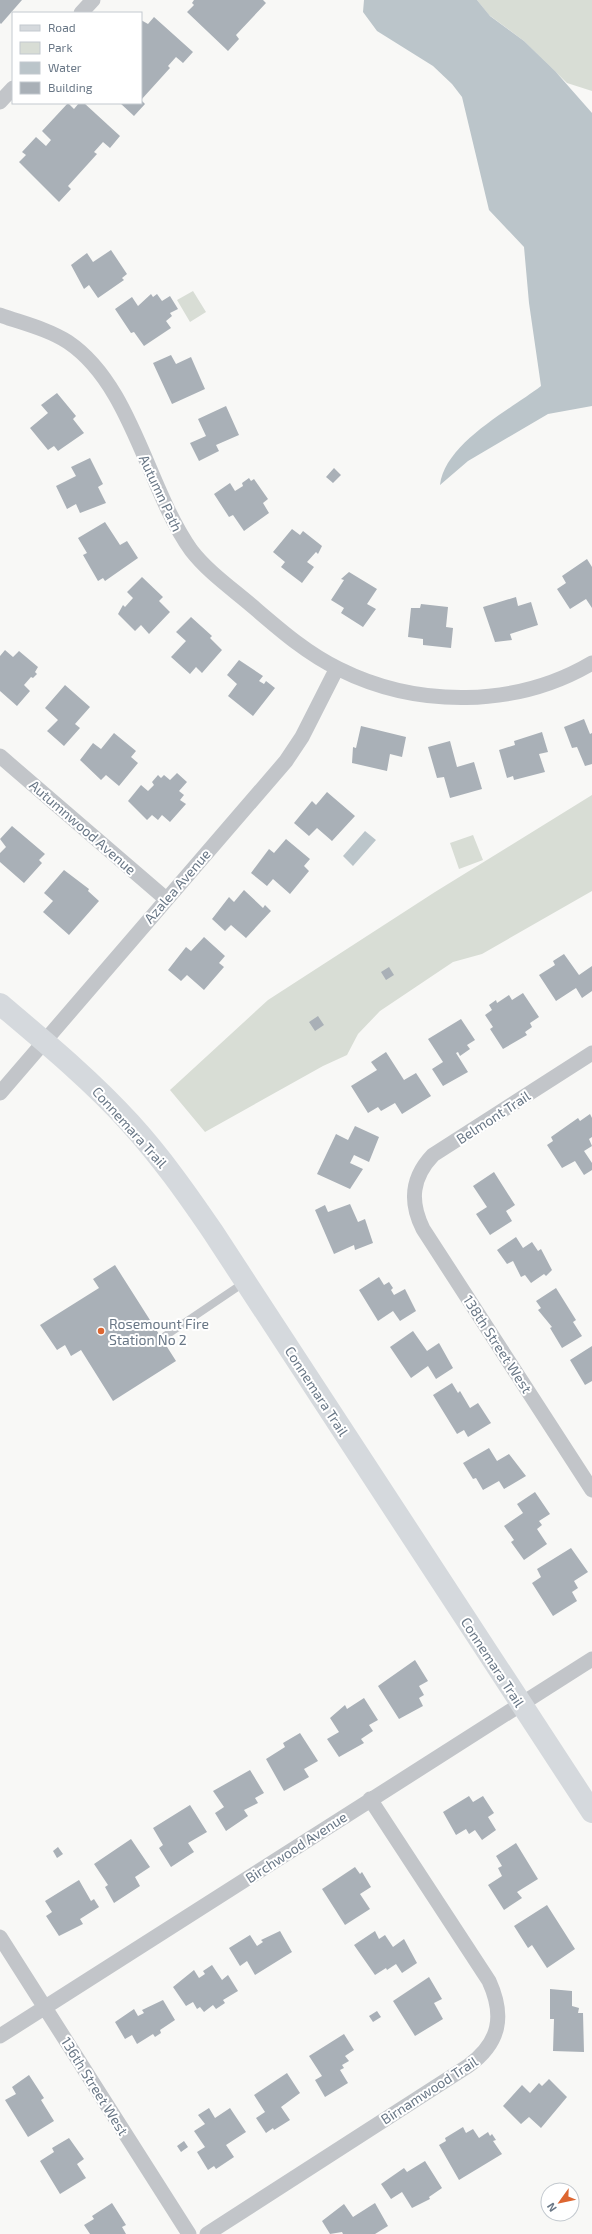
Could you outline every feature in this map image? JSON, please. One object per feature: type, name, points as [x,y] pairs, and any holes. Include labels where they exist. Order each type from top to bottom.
[{"type":"street","points":[[82,12],[93,0]]},
{"type":"street","points":[[0,102],[12,89]]},
{"type":"street","name":"Autumn Path","points":[[0,315],[49,332],[68,342],[98,368],[118,399],[173,521],[193,553],[288,637],[337,668],[365,681],[398,690],[431,696],[472,698],[528,688],[556,680],[592,663]]},
{"type":"street","name":"Azalea Avenue","points":[[0,1093],[294,750],[337,668]]},
{"type":"street","name":"Autumnwood Avenue","points":[[0,756],[166,899]]},
{"type":"street","name":"Connemara Trail","points":[[0,1004],[97,1089],[152,1149],[197,1208],[592,1812]]},
{"type":"street","name":"Belmont Trail","points":[[414,1195],[415,1183],[419,1173],[434,1155],[592,1054]]},
{"type":"street","name":"138th Street West","points":[[414,1195],[415,1208],[422,1229],[592,1490]]},
{"type":"street","name":"Birchwood Avenue","points":[[0,2036],[592,1659]]},
{"type":"street","name":"Birnamwood Trail","points":[[207,2234],[468,2066],[490,2047],[495,2037],[498,2010],[496,1996],[489,1981],[370,1799]]},
{"type":"street","name":"136th Street West","points":[[0,1937],[189,2234]]},
{"type":"lane","points":[[162,1338],[245,1282]]},
{"type":"green space","points":[[477,0],[592,0],[592,91],[567,83],[524,41],[489,15]]},
{"type":"green space","points":[[193,291],[206,312],[190,322],[177,300]]},
{"type":"green space","points":[[592,795],[592,891],[482,954],[453,962],[380,1011],[358,1034],[347,1055],[323,1066],[205,1132],[170,1090],[268,1000],[435,892]]},
{"type":"green space","points":[[473,835],[483,860],[459,869],[450,843]]},
{"type":"water","points":[[364,0],[477,0],[490,16],[524,41],[555,71],[592,113],[592,406],[548,414],[468,461],[440,485],[445,470],[454,455],[466,442],[497,417],[541,386],[529,303],[524,247],[489,210],[462,97],[452,84],[433,66],[377,31],[363,12]]},
{"type":"water","points":[[365,831],[376,840],[353,866],[343,856]]},
{"type":"building","points":[[0,0],[22,0],[1,24],[0,23]]},
{"type":"building","points":[[194,0],[263,0],[266,3],[236,35],[239,39],[228,51],[187,12],[194,5],[192,3]]},
{"type":"building","points":[[154,17],[193,52],[183,63],[176,57],[168,66],[170,68],[142,99],[142,21],[148,24]]},
{"type":"building","points":[[142,101],[145,104],[134,116],[121,104],[142,104]]},
{"type":"building","points":[[67,104],[74,109],[78,104],[85,104],[120,136],[110,148],[103,142],[94,152],[97,154],[68,186],[71,189],[59,202],[19,162],[26,155],[22,152],[36,137],[46,146],[51,140],[42,131]]},
{"type":"building","points":[[111,250],[127,274],[122,278],[124,280],[98,298],[89,285],[84,289],[71,265],[87,253],[93,262]]},
{"type":"building","points":[[151,294],[153,297],[157,294],[162,301],[170,296],[178,309],[170,313],[172,316],[166,321],[171,328],[144,346],[134,332],[131,333],[115,309],[132,297],[138,306]]},
{"type":"building","points":[[171,355],[176,364],[191,357],[205,389],[172,404],[153,363]]},
{"type":"building","points":[[57,393],[76,416],[73,419],[84,433],[58,451],[54,446],[48,450],[30,428],[48,413],[41,405]]},
{"type":"building","points":[[226,406],[239,435],[216,445],[219,451],[199,461],[190,443],[206,436],[198,419]]},
{"type":"building","points":[[90,458],[103,484],[98,487],[106,503],[80,513],[76,504],[67,509],[56,486],[76,476],[71,467]]},
{"type":"building","points":[[334,468],[341,475],[333,483],[326,477]]},
{"type":"building","points":[[249,478],[251,481],[254,479],[268,499],[263,503],[269,513],[244,531],[233,515],[229,517],[214,494],[230,483],[235,491],[243,486],[242,483]]},
{"type":"building","points":[[105,522],[120,545],[127,541],[138,558],[105,581],[103,578],[98,581],[83,555],[87,553],[78,538]]},
{"type":"building","points":[[292,529],[300,535],[303,531],[322,546],[318,554],[316,552],[307,562],[314,567],[302,583],[281,567],[285,562],[273,552]]},
{"type":"building","points":[[587,559],[592,567],[592,608],[586,599],[570,609],[557,589],[566,583],[562,576]]},
{"type":"building","points":[[349,572],[377,589],[367,604],[376,609],[363,627],[341,613],[344,608],[331,600],[344,580],[341,579]]},
{"type":"building","points":[[142,577],[163,597],[159,601],[170,612],[149,634],[141,625],[135,631],[118,614],[123,605],[125,607],[133,598],[127,592]]},
{"type":"building","points":[[516,597],[518,606],[531,602],[538,625],[510,634],[512,640],[495,642],[483,607]]},
{"type":"building","points":[[421,604],[448,607],[446,627],[453,628],[451,648],[423,645],[423,639],[408,637],[411,608],[420,608]]},
{"type":"building","points":[[191,617],[212,636],[210,638],[222,650],[202,673],[196,667],[190,674],[171,657],[186,641],[176,632]]},
{"type":"building","points":[[5,650],[13,657],[19,651],[38,667],[35,672],[37,674],[33,678],[31,677],[24,685],[30,691],[17,706],[0,691],[0,656]]},
{"type":"building","points":[[239,660],[263,676],[259,681],[264,684],[266,681],[275,688],[253,716],[228,696],[237,684],[227,675]]},
{"type":"building","points":[[65,685],[90,707],[75,724],[80,728],[64,746],[47,731],[58,720],[45,708]]},
{"type":"building","points":[[584,719],[590,734],[592,733],[592,764],[585,766],[577,747],[572,748],[564,727]]},
{"type":"building","points":[[361,726],[406,737],[402,757],[390,754],[387,771],[352,763],[353,747],[356,748]]},
{"type":"building","points":[[542,732],[548,752],[539,754],[545,772],[514,780],[513,776],[507,778],[499,750],[515,745],[514,741]]},
{"type":"building","points":[[114,733],[136,751],[131,757],[138,763],[119,786],[106,775],[101,780],[80,760],[93,743],[101,749]]},
{"type":"building","points":[[450,741],[457,767],[474,762],[482,789],[450,798],[444,777],[437,778],[428,747]]},
{"type":"building","points":[[177,773],[187,782],[179,791],[184,795],[180,800],[186,804],[170,822],[162,815],[158,820],[152,815],[147,820],[128,801],[141,785],[148,791],[154,785],[152,782],[158,775],[161,778],[164,775],[170,780]]},
{"type":"building","points":[[327,792],[355,816],[332,841],[317,828],[309,836],[294,823],[312,801],[316,805]]},
{"type":"building","points":[[12,826],[45,854],[39,860],[42,863],[24,883],[0,862],[0,853],[6,847],[0,839]]},
{"type":"building","points":[[286,839],[310,859],[304,866],[309,871],[290,894],[273,879],[267,886],[251,873],[269,849],[274,853]]},
{"type":"building","points":[[64,870],[89,889],[88,891],[99,901],[69,935],[43,912],[53,901],[44,893]]},
{"type":"building","points":[[244,890],[263,908],[265,905],[271,911],[246,938],[231,925],[225,931],[212,919],[229,897],[234,902]]},
{"type":"building","points":[[204,937],[225,956],[219,963],[224,967],[204,990],[187,975],[181,981],[168,970],[186,947],[191,951]]},
{"type":"building","points":[[564,954],[579,975],[592,966],[592,991],[582,998],[576,988],[556,1001],[539,975],[555,965],[553,961]]},
{"type":"building","points":[[389,967],[394,975],[386,980],[381,972]]},
{"type":"building","points":[[523,993],[539,1017],[530,1023],[532,1027],[525,1032],[527,1035],[503,1049],[490,1029],[493,1027],[485,1015],[492,1010],[489,1005],[496,1000],[497,1003],[509,995],[512,1000]]},
{"type":"building","points":[[318,1016],[324,1025],[315,1031],[309,1022]]},
{"type":"building","points":[[461,1019],[475,1040],[467,1045],[470,1049],[460,1056],[458,1052],[456,1053],[468,1072],[443,1086],[432,1069],[443,1062],[428,1039]]},
{"type":"building","points":[[386,1052],[404,1080],[416,1073],[431,1096],[402,1114],[395,1103],[381,1111],[378,1107],[368,1113],[351,1086],[377,1070],[371,1062]]},
{"type":"building","points":[[590,1114],[592,1118],[592,1137],[589,1139],[592,1146],[584,1151],[592,1163],[592,1170],[584,1175],[575,1161],[562,1168],[547,1145],[553,1141],[551,1137],[578,1118],[580,1121]]},
{"type":"building","points":[[355,1126],[379,1137],[369,1162],[354,1155],[350,1163],[363,1169],[350,1189],[317,1174],[336,1134],[348,1140]]},
{"type":"building","points":[[494,1172],[515,1205],[506,1211],[512,1221],[490,1235],[476,1214],[487,1207],[473,1186]]},
{"type":"building","points":[[350,1204],[358,1222],[365,1219],[373,1243],[355,1250],[354,1245],[334,1254],[315,1210],[325,1205],[328,1212]]},
{"type":"building","points":[[516,1237],[523,1248],[532,1242],[538,1251],[541,1249],[552,1270],[546,1276],[544,1274],[531,1283],[525,1275],[521,1277],[513,1261],[507,1264],[497,1250]]},
{"type":"building","name":"Rosemount Fire Station No 2","points":[[115,1265],[176,1361],[113,1401],[81,1350],[71,1356],[65,1345],[57,1350],[40,1325],[99,1288],[93,1279]]},
{"type":"building","points":[[379,1277],[384,1285],[389,1282],[393,1288],[391,1290],[394,1295],[405,1289],[416,1311],[400,1321],[393,1311],[378,1321],[359,1290]]},
{"type":"building","points":[[556,1288],[576,1320],[573,1322],[582,1336],[562,1348],[550,1328],[552,1327],[538,1310],[541,1308],[536,1301]]},
{"type":"building","points":[[413,1331],[427,1351],[439,1343],[453,1368],[436,1379],[428,1366],[411,1378],[390,1347]]},
{"type":"building","points":[[592,1346],[592,1381],[585,1385],[570,1360]]},
{"type":"building","points":[[452,1383],[458,1393],[460,1391],[470,1408],[478,1403],[491,1423],[468,1437],[464,1430],[457,1434],[433,1395]]},
{"type":"building","points":[[489,1448],[497,1461],[509,1454],[526,1476],[504,1489],[499,1481],[483,1490],[476,1478],[473,1479],[463,1463]]},
{"type":"building","points":[[535,1492],[550,1514],[539,1521],[542,1525],[537,1529],[547,1544],[524,1560],[511,1542],[514,1540],[504,1526],[523,1513],[517,1504]]},
{"type":"building","points":[[571,1548],[588,1572],[574,1581],[578,1588],[572,1592],[577,1601],[553,1616],[532,1583],[541,1577],[537,1569]]},
{"type":"building","points":[[415,1660],[428,1681],[419,1686],[424,1695],[419,1698],[423,1706],[399,1719],[378,1686]]},
{"type":"building","points":[[364,1698],[378,1720],[369,1725],[373,1731],[361,1739],[364,1743],[339,1757],[327,1739],[339,1732],[330,1718],[345,1705],[347,1709]]},
{"type":"building","points":[[300,1733],[318,1761],[304,1769],[309,1777],[284,1791],[266,1759],[285,1747],[283,1743]]},
{"type":"building","points":[[250,1770],[264,1793],[255,1798],[258,1803],[244,1810],[248,1816],[226,1831],[215,1813],[224,1807],[213,1791]]},
{"type":"building","points":[[469,1796],[473,1802],[483,1796],[494,1813],[488,1817],[496,1830],[482,1840],[475,1830],[469,1834],[466,1829],[456,1835],[443,1812]]},
{"type":"building","points":[[190,1805],[207,1832],[188,1843],[194,1852],[171,1867],[159,1848],[163,1845],[153,1828]]},
{"type":"building","points":[[131,1839],[150,1867],[135,1877],[140,1886],[114,1903],[105,1887],[108,1885],[94,1864]]},
{"type":"building","points":[[516,1843],[538,1879],[517,1892],[522,1898],[504,1910],[488,1885],[502,1876],[498,1868],[502,1866],[496,1856]]},
{"type":"building","points":[[58,1847],[63,1854],[57,1858],[53,1851]]},
{"type":"building","points":[[355,1867],[360,1874],[362,1872],[371,1887],[360,1894],[370,1909],[345,1925],[322,1889]]},
{"type":"building","points":[[79,1880],[91,1901],[94,1899],[99,1907],[80,1919],[83,1924],[59,1936],[46,1916],[52,1912],[45,1901]]},
{"type":"building","points":[[547,1905],[575,1949],[547,1968],[532,1945],[528,1948],[514,1926]]},
{"type":"building","points":[[280,1931],[292,1952],[255,1975],[247,1961],[240,1966],[229,1948],[250,1935],[257,1946],[263,1942],[261,1940]]},
{"type":"building","points":[[375,1931],[379,1939],[385,1935],[393,1947],[404,1939],[417,1963],[402,1973],[396,1964],[375,1975],[354,1945]]},
{"type":"building","points":[[212,1965],[222,1980],[228,1975],[238,1991],[223,2000],[225,2003],[216,2009],[213,2005],[204,2012],[200,2007],[197,2009],[193,2002],[186,2006],[173,1987],[194,1970],[199,1978],[205,1974],[203,1971]]},
{"type":"building","points":[[429,1977],[442,1999],[434,2003],[443,2019],[415,2036],[393,2001]]},
{"type":"building","points":[[550,1989],[572,1991],[572,2006],[579,2008],[578,2013],[583,2013],[584,2052],[553,2051],[554,2019],[550,2019]]},
{"type":"building","points":[[163,2000],[175,2020],[160,2030],[161,2033],[155,2037],[153,2034],[137,2044],[132,2035],[125,2039],[115,2022],[134,2009],[138,2016],[144,2013],[142,2010]]},
{"type":"building","points":[[377,2011],[381,2017],[373,2022],[369,2016]]},
{"type":"building","points":[[344,2034],[354,2050],[345,2056],[349,2061],[342,2065],[344,2068],[340,2070],[348,2083],[325,2097],[315,2080],[322,2076],[309,2056]]},
{"type":"building","points":[[287,2073],[300,2093],[281,2107],[290,2120],[266,2133],[256,2118],[265,2112],[254,2095]]},
{"type":"building","points":[[29,2075],[44,2098],[41,2100],[54,2121],[28,2137],[5,2100],[16,2094],[12,2087]]},
{"type":"building","points":[[549,2079],[567,2097],[541,2128],[529,2117],[521,2124],[503,2106],[522,2085],[530,2093],[539,2083],[542,2086]]},
{"type":"building","points":[[209,2108],[215,2118],[230,2108],[246,2132],[226,2145],[234,2157],[216,2169],[214,2166],[208,2170],[197,2152],[205,2147],[194,2131],[205,2124],[198,2115]]},
{"type":"building","points":[[463,2127],[466,2133],[473,2129],[479,2138],[488,2132],[490,2136],[492,2134],[496,2140],[493,2141],[502,2154],[459,2180],[439,2145],[446,2141],[445,2138]]},
{"type":"building","points":[[69,2138],[84,2159],[77,2164],[86,2178],[60,2194],[40,2161],[54,2152],[52,2148]]},
{"type":"building","points":[[184,2141],[188,2147],[181,2152],[177,2146]]},
{"type":"building","points":[[425,2161],[442,2188],[429,2197],[430,2199],[412,2208],[402,2192],[391,2199],[381,2184],[404,2168],[407,2172]]},
{"type":"building","points":[[112,2203],[126,2225],[122,2227],[126,2234],[90,2234],[84,2225],[94,2219],[92,2216]]},
{"type":"building","points":[[375,2203],[388,2226],[375,2234],[343,2234],[342,2232],[330,2234],[322,2221],[344,2204],[353,2217]]},
{"type":"place","name":"Rosemount Fire Station No 2","points":[[101,1331]]}]
